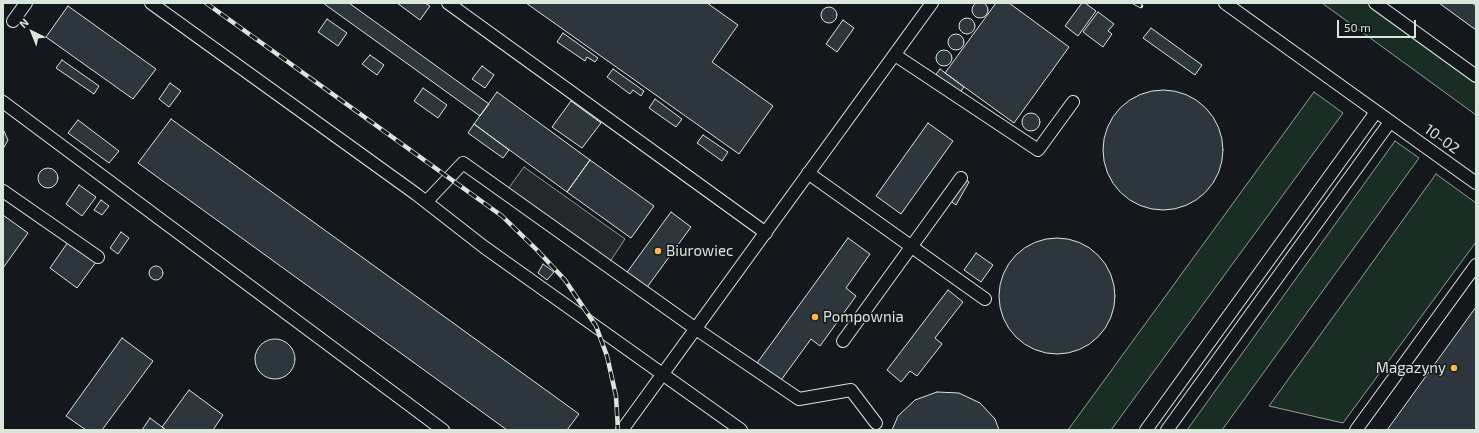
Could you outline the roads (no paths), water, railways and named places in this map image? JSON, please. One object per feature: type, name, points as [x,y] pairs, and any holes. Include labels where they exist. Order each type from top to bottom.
[{"type":"lane","points":[[13,21],[26,3]]},
{"type":"lane","points":[[151,3],[426,202],[484,247],[741,430]]},
{"type":"lane","points":[[448,3],[766,233]]},
{"type":"lane","points":[[622,430],[932,3]]},
{"type":"lane","name":"10-02","points":[[1225,3],[1476,183]]},
{"type":"lane","points":[[1375,3],[1476,76]]},
{"type":"lane","points":[[895,55],[1038,150],[1073,102]]},
{"type":"lane","points":[[3,102],[443,430]]},
{"type":"lane","points":[[1146,430],[1376,112]]},
{"type":"lane","points":[[1167,430],[1390,122]]},
{"type":"lane","points":[[426,202],[463,163],[696,329],[800,399],[851,390],[876,423]]},
{"type":"lane","points":[[808,173],[985,299]]},
{"type":"lane","points":[[844,341],[962,178]]},
{"type":"lane","points":[[3,191],[98,256]]},
{"type":"lane","points":[[1356,430],[1476,265]]},
{"type":"railway","points":[[206,3],[502,216],[537,250],[565,280],[596,326],[607,356],[616,396],[618,430]]},
{"type":"railway","points":[[1135,3],[1141,6]]},
{"type":"place","name":"Biurowiec","points":[[658,251]]},
{"type":"place","name":"Pompownia","points":[[815,317]]},
{"type":"place","name":"Magazyny","points":[[1454,368]]}]
